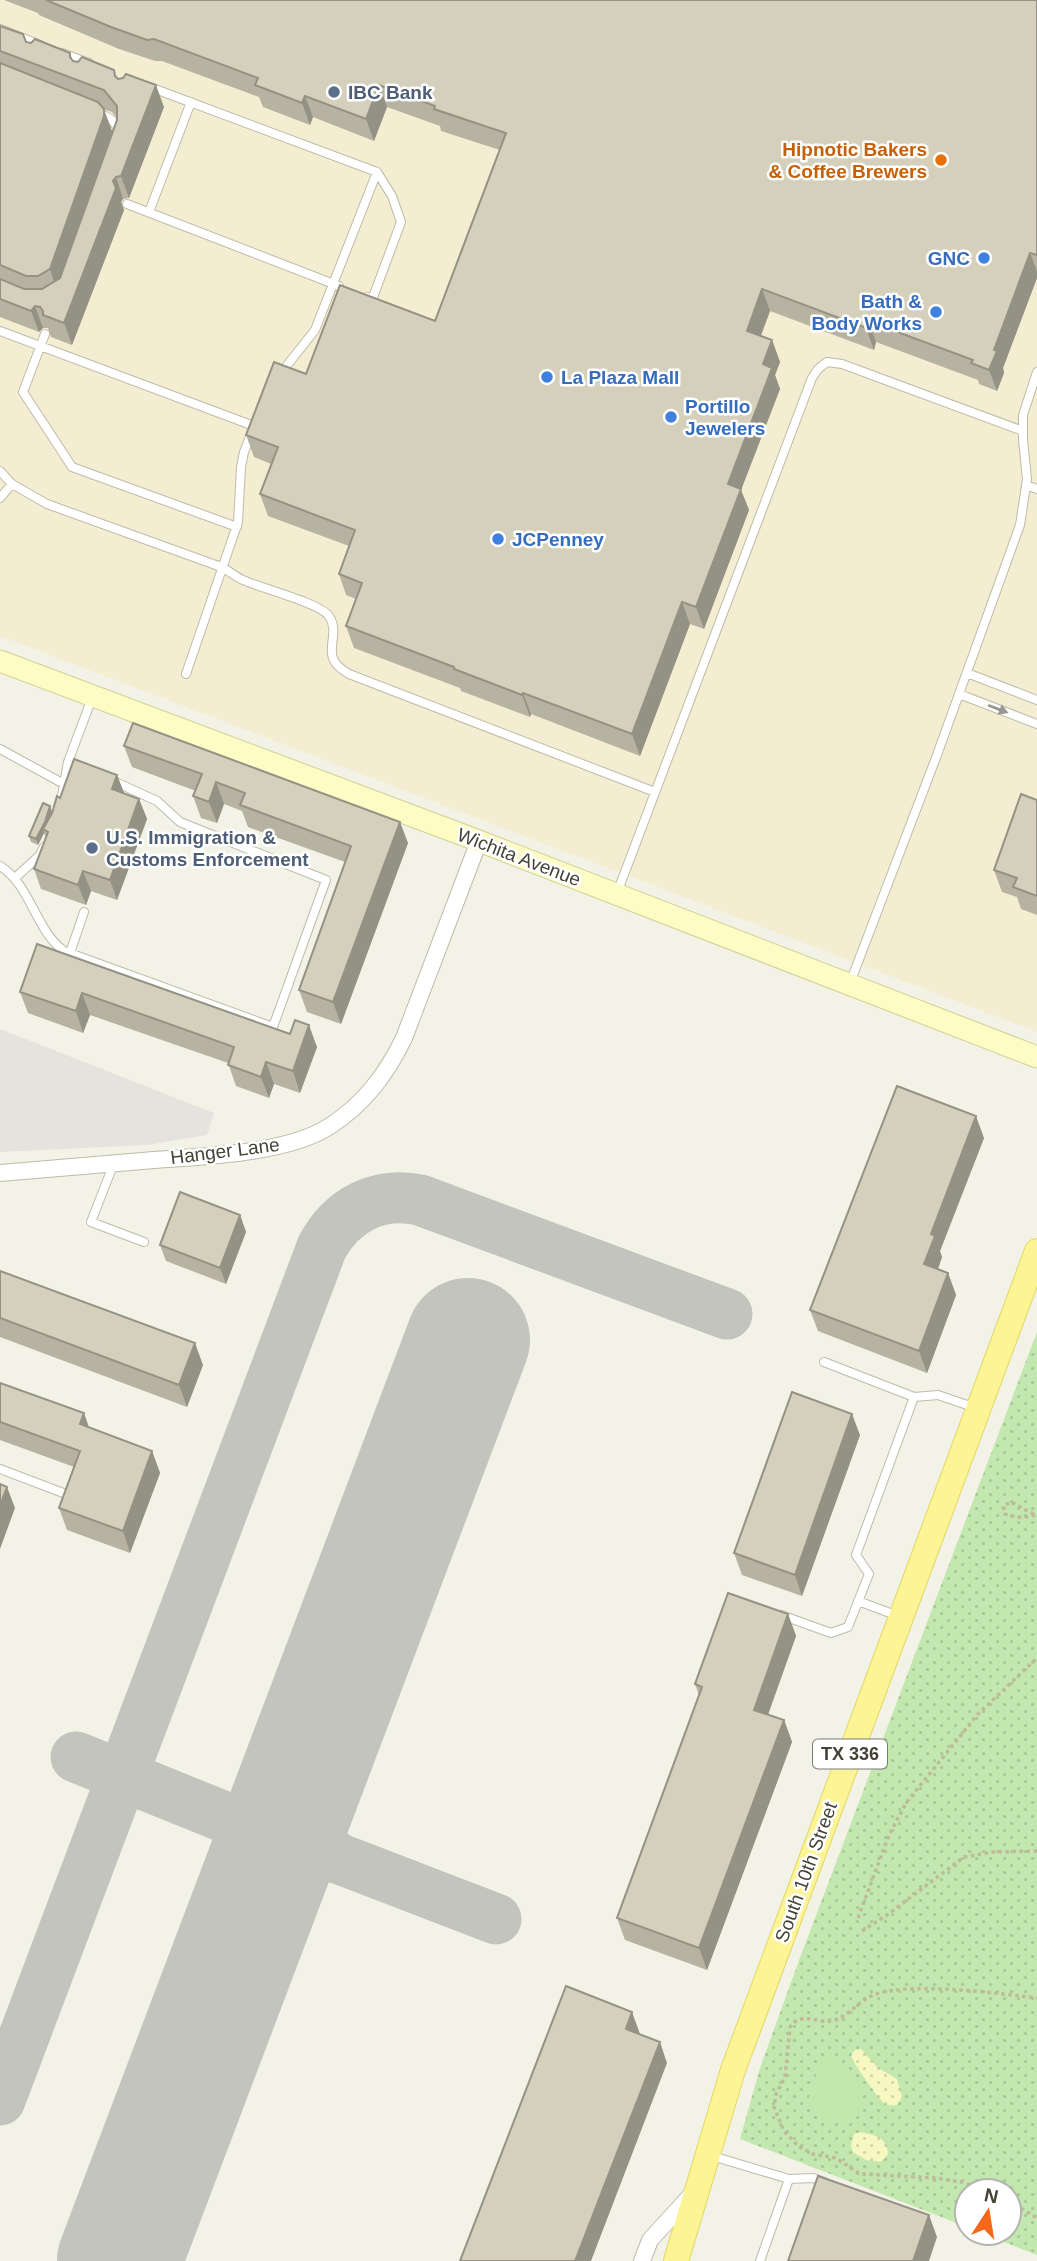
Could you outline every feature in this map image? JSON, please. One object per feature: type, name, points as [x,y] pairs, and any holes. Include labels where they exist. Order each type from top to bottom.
[{"type":"main road","name":"Wichita Avenue","points":[[0,661],[479,841],[1037,1057]]},
{"type":"main road","name":"South 10th Street","points":[[676,2261],[733,2070],[1037,1251]]},
{"type":"street","name":"Hanger Lane","points":[[0,1173],[244,1153],[289,1143],[328,1128],[363,1101],[389,1069],[404,1038],[479,841]]},
{"type":"street","points":[[642,2261],[650,2240],[698,2188]]},
{"type":"lane","points":[[0,29],[88,67],[99,67]]},
{"type":"lane","points":[[37,58],[42,45]]},
{"type":"lane","points":[[134,80],[377,172],[392,196],[401,222],[372,300],[360,294]]},
{"type":"lane","points":[[149,212],[191,102]]},
{"type":"lane","points":[[86,109],[110,118],[118,128],[119,139]]},
{"type":"lane","points":[[276,379],[315,330],[377,172]]},
{"type":"lane","points":[[127,204],[347,289]]},
{"type":"lane","points":[[0,331],[254,426]]},
{"type":"lane","points":[[45,334],[23,392],[72,467],[237,527]]},
{"type":"lane","points":[[617,895],[812,378],[818,369],[827,362],[842,364],[1023,431]]},
{"type":"lane","points":[[850,985],[1017,536],[1026,485],[1023,415],[1037,372]]},
{"type":"lane","points":[[186,674],[237,527],[241,507],[244,452],[260,414]]},
{"type":"lane","points":[[0,471],[12,484],[47,504],[223,568],[240,579],[326,612],[332,624],[331,654],[340,669],[349,674],[655,792]]},
{"type":"lane","points":[[0,498],[12,484]]},
{"type":"lane","points":[[1026,485],[1037,489]]},
{"type":"lane","points":[[967,673],[1037,700]]},
{"type":"lane","points":[[959,694],[1037,724]]},
{"type":"lane","points":[[60,806],[68,762],[93,696]]},
{"type":"lane","points":[[0,749],[64,784]]},
{"type":"lane","points":[[68,762],[79,766]]},
{"type":"lane","points":[[0,866],[15,878],[57,946],[273,1027],[326,880],[180,821],[157,801],[100,775]]},
{"type":"lane","points":[[15,878],[39,856],[48,839]]},
{"type":"lane","points":[[70,953],[84,912]]},
{"type":"lane","points":[[114,1164],[91,1222],[144,1242]]},
{"type":"lane","points":[[824,1362],[914,1397],[938,1395],[978,1409]]},
{"type":"lane","points":[[776,1613],[831,1633],[848,1628],[869,1574],[856,1555],[914,1397]]},
{"type":"lane","points":[[0,1469],[65,1494]]},
{"type":"lane","points":[[858,1601],[901,1617]]},
{"type":"lane","points":[[708,2155],[789,2179],[813,2178],[835,2187]]},
{"type":"lane","points":[[760,2261],[789,2179]]},
{"type":"path","points":[[1011,1502],[1036,1516],[1010,1516],[1005,1514],[1003,1506],[1011,1502]]},
{"type":"path","points":[[858,1918],[889,1835],[906,1803],[978,1714],[1037,1658]]},
{"type":"path","points":[[862,1931],[964,1857],[993,1852],[1037,1851]]},
{"type":"path","points":[[953,2181],[860,2174],[836,2158],[813,2154],[798,2146],[784,2131],[774,2107],[776,2094],[785,2077],[790,2027],[801,2018],[835,2020],[863,1999],[892,1991],[953,1990],[1037,1998]]},
{"type":"shaded area","points":[[0,0],[1037,0],[1037,1032],[0,636]]},
{"type":"shaded area","points":[[0,1029],[214,1113],[207,1135],[148,1145],[0,1152]]},
{"type":"shaded area","points":[[1037,1332],[1037,2255],[1017,2247],[1023,2247],[1023,2177],[953,2177],[953,2222],[740,2139],[760,2068]]},
{"type":"shaded area","points":[[827,2058],[852,2073],[859,2085],[862,2098],[860,2109],[854,2118],[843,2123],[826,2121],[811,2106],[808,2099],[818,2065]]},
{"type":"sand","points":[[861,2049],[877,2067],[897,2079],[902,2097],[897,2105],[885,2104],[861,2073],[851,2055],[855,2050]]},
{"type":"sand","points":[[860,2132],[883,2140],[888,2154],[881,2162],[866,2160],[853,2152],[851,2145],[854,2134]]},
{"type":"building","name":"La Plaza Mall","points":[[46,0],[1037,0],[1037,255],[1030,253],[989,370],[971,363],[973,360],[868,321],[866,328],[762,289],[747,331],[772,340],[763,364],[772,368],[728,484],[741,489],[696,607],[682,602],[632,734],[523,693],[522,695],[346,626],[362,583],[339,574],[355,530],[260,494],[278,447],[246,435],[274,362],[306,374],[340,285],[435,321],[506,133],[434,109],[435,106],[379,85],[366,119],[305,96],[302,103],[255,85],[258,78],[154,39],[147,40],[111,27]]},
{"type":"building","points":[[0,26],[23,34],[26,42],[31,43],[35,39],[70,53],[73,61],[78,62],[82,57],[114,70],[118,79],[126,74],[156,85],[121,176],[113,181],[116,188],[64,323],[43,315],[40,307],[35,306],[31,311],[0,299],[0,279],[24,289],[42,289],[60,278],[117,120],[117,106],[104,90],[0,51]]},
{"type":"building","points":[[0,63],[98,102],[104,109],[104,116],[50,269],[38,276],[26,276],[0,265]]},
{"type":"building","points":[[133,723],[400,822],[333,1002],[299,990],[351,846],[240,805],[245,793],[216,782],[209,802],[193,796],[202,774],[124,746]]},
{"type":"building","points":[[74,759],[117,775],[112,789],[139,799],[110,880],[83,871],[78,885],[34,869],[48,832],[43,829],[57,796],[60,798]]},
{"type":"building","points":[[1021,794],[1037,800],[1037,896],[1013,887],[1017,878],[994,870]]},
{"type":"building","points":[[43,803],[50,806],[36,839],[29,836]]},
{"type":"building","points":[[37,944],[290,1034],[295,1020],[309,1025],[293,1071],[266,1062],[261,1077],[228,1065],[234,1047],[82,993],[76,1011],[20,992]]},
{"type":"building","points":[[897,1086],[976,1116],[931,1234],[935,1236],[924,1264],[948,1273],[919,1351],[810,1310]]},
{"type":"building","points":[[180,1192],[240,1215],[220,1268],[160,1245]]},
{"type":"building","points":[[0,1271],[195,1343],[179,1385],[0,1318]]},
{"type":"building","points":[[0,1383],[84,1413],[80,1424],[152,1451],[123,1531],[59,1508],[80,1451],[0,1422]]},
{"type":"building","points":[[792,1392],[852,1414],[795,1575],[734,1553]]},
{"type":"building","points":[[0,1484],[7,1487],[0,1505]]},
{"type":"building","points":[[728,1593],[788,1614],[754,1710],[784,1720],[699,1948],[617,1918],[702,1687],[695,1684]]},
{"type":"building","points":[[566,1986],[632,2012],[626,2029],[660,2042],[575,2261],[460,2261]]},
{"type":"building","points":[[818,2176],[929,2215],[913,2261],[788,2261]]},
{"type":"taxiway","points":[[0,2100],[322,1247],[340,1223],[351,1213],[376,1201],[390,1198],[420,1200],[727,1314]]},
{"type":"taxiway","points":[[76,1757],[232,1820],[248,1838],[256,1857],[256,1901]]},
{"type":"taxiway","points":[[305,1771],[302,1799],[310,1833],[327,1851],[340,1859]]},
{"type":"taxiway","points":[[256,1901],[272,1879],[290,1864],[313,1856],[326,1856],[496,1919]]},
{"type":"runway","points":[[119,2261],[468,1340]]},
{"type":"place","name":"IBC Bank","points":[[334,92]]},
{"type":"place","name":"Hipnotic Bakers & Coffee Brewers","points":[[941,160]]},
{"type":"place","name":"GNC","points":[[984,258]]},
{"type":"place","name":"Bath & Body Works","points":[[936,312]]},
{"type":"place","name":"La Plaza Mall","points":[[547,377]]},
{"type":"place","name":"Portillo Jewelers","points":[[671,417]]},
{"type":"place","name":"JCPenney","points":[[498,539]]},
{"type":"place","name":"U.S. Immigration & Customs Enforcement","points":[[92,848]]}]
